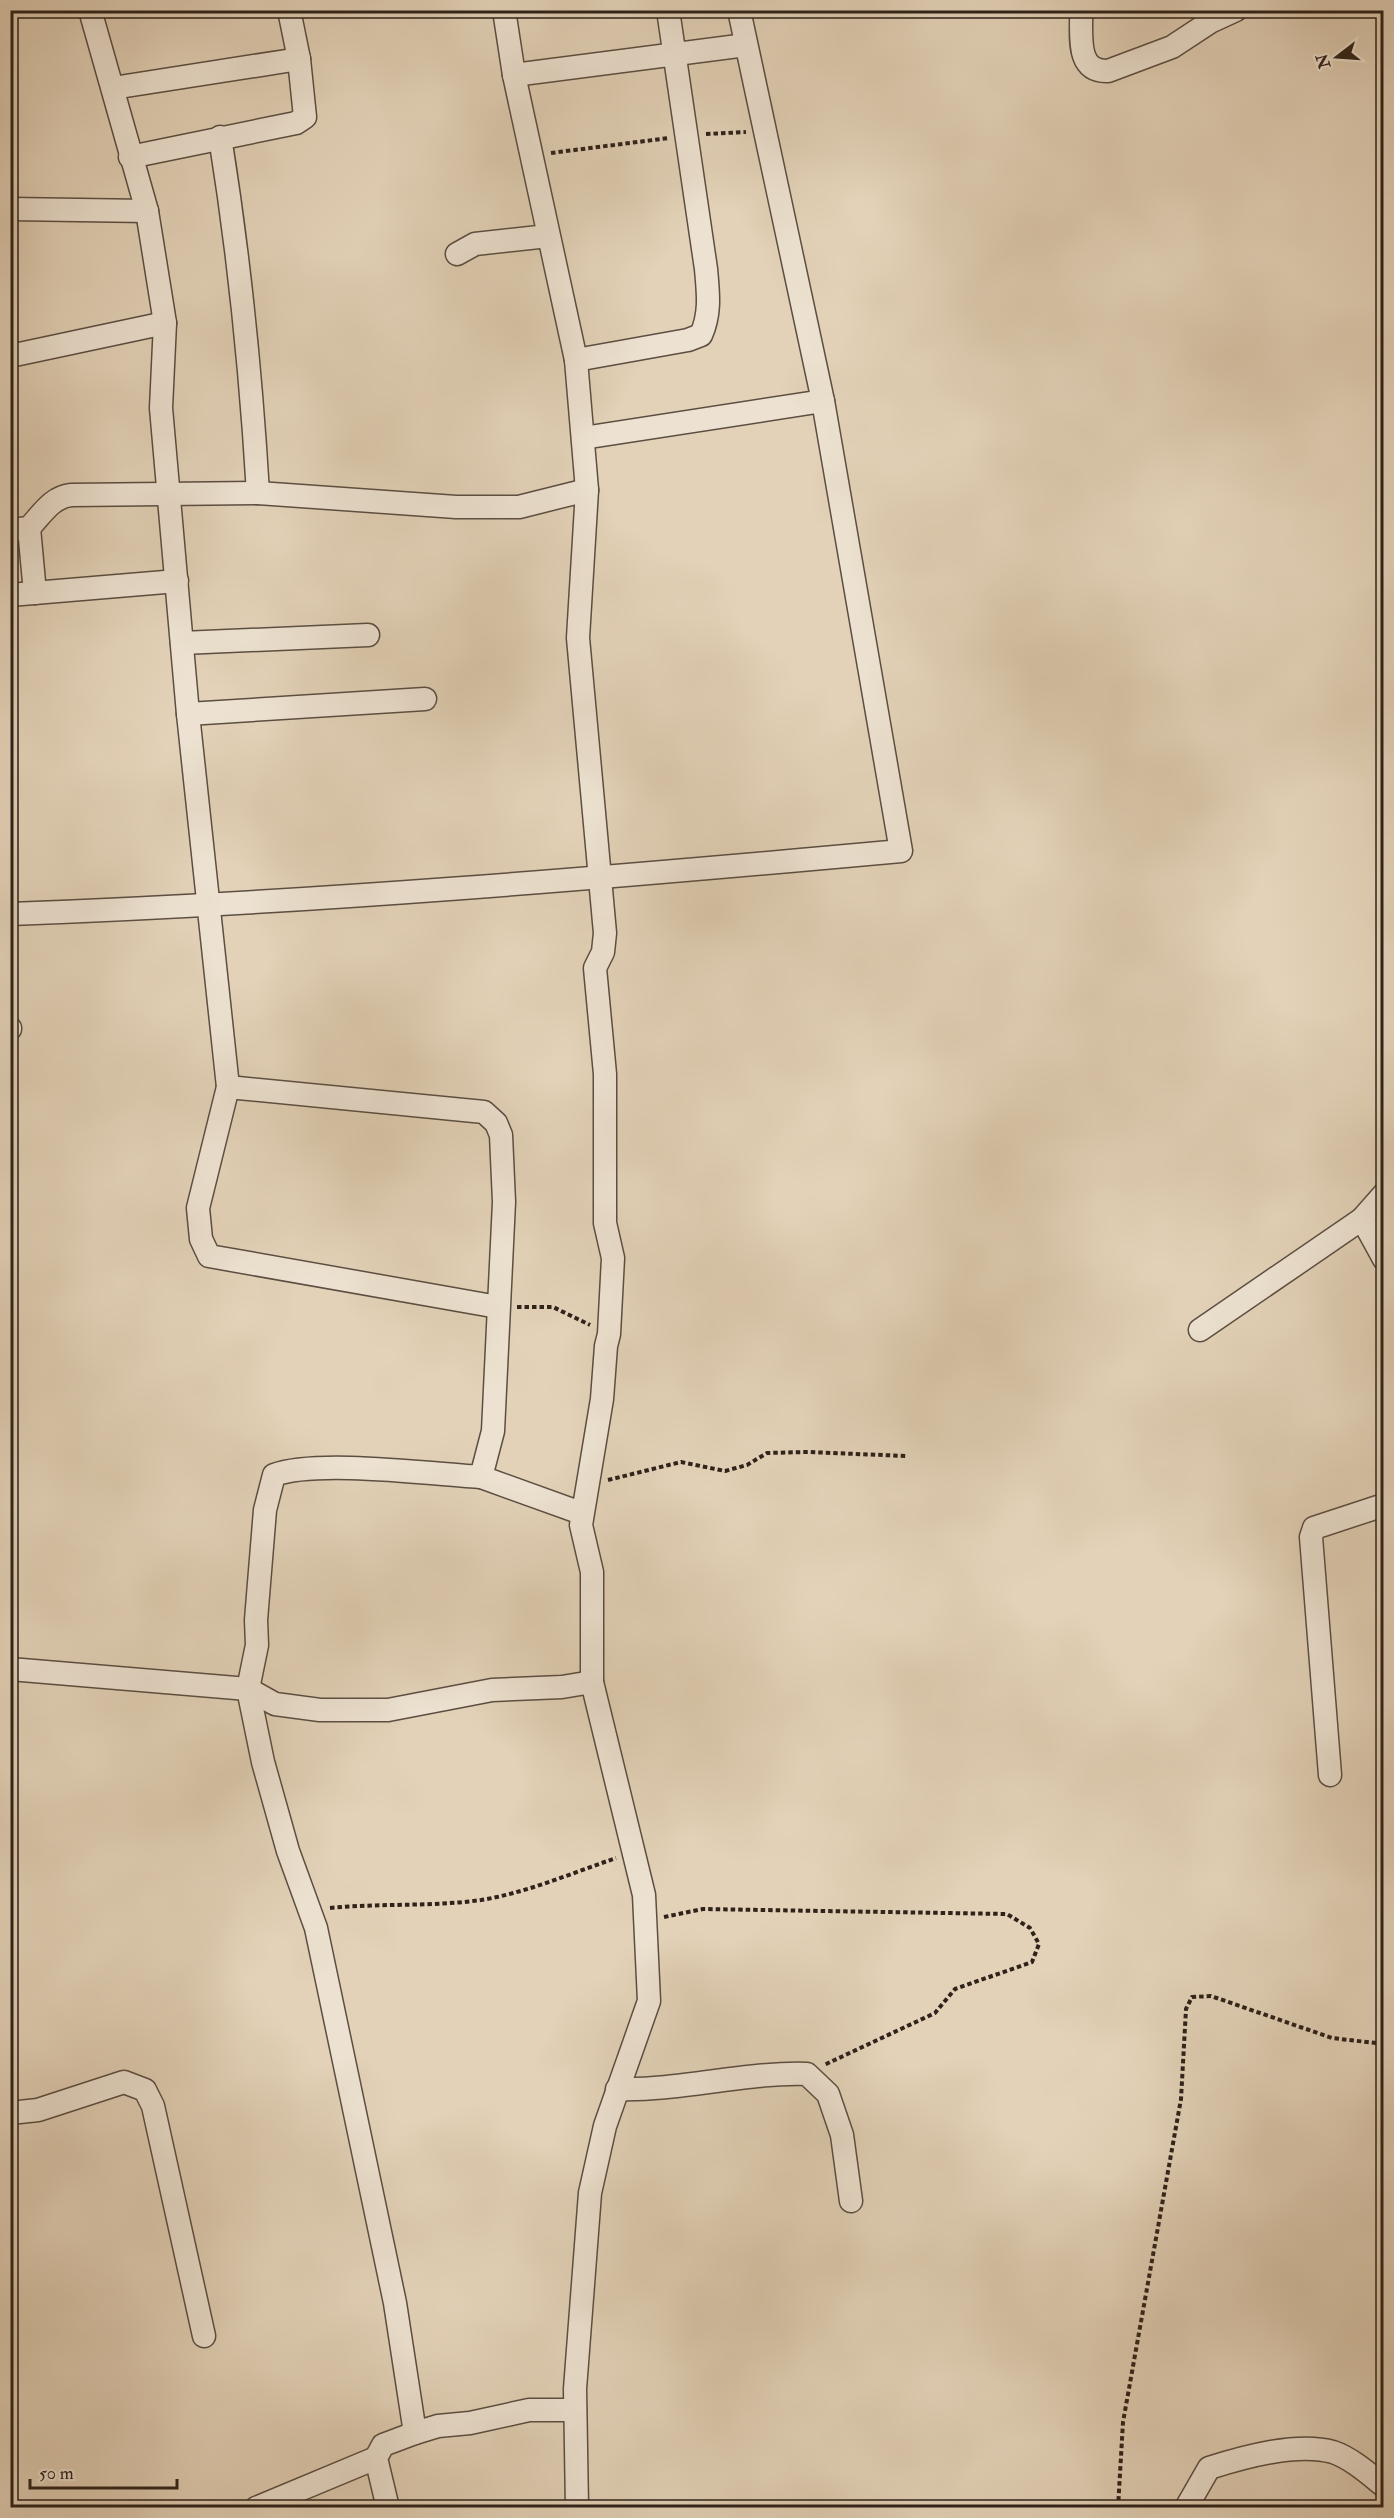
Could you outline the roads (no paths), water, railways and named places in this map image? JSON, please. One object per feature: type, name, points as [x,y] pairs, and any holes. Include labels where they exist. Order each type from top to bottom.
[{"type":"street","points":[[90,10],[147,212],[165,323],[161,408],[188,714],[228,1087],[198,1208],[201,1239],[208,1256],[498,1307]]},
{"type":"street","points":[[130,157],[296,123],[305,117],[299,59],[289,10]]},
{"type":"street","points":[[504,10],[514,75],[576,360],[587,490],[578,638],[605,933],[603,952],[595,968],[605,1074],[605,1223],[613,1258],[609,1334],[602,1399],[581,1525],[591,1572],[592,1682],[644,1895],[650,2001],[632,2056],[604,2126],[590,2193],[583,2265],[575,2410],[577,2508]]},
{"type":"street","points":[[576,360],[701,335],[708,308],[707,286],[668,10]]},
{"type":"street","points":[[10,914],[208,906],[600,878],[901,851],[823,401],[739,10]]},
{"type":"street","points":[[1082,10],[1084,60],[1091,69],[1108,71],[1172,47],[1210,22],[1236,10]]},
{"type":"street","points":[[514,75],[676,56],[746,45]]},
{"type":"street","points":[[113,88],[299,59]]},
{"type":"street","points":[[220,137],[245,326],[258,493]]},
{"type":"street","points":[[10,209],[147,212]]},
{"type":"street","points":[[457,254],[475,244],[548,236]]},
{"type":"street","points":[[10,356],[165,323]]},
{"type":"street","points":[[583,438],[823,401]]},
{"type":"street","points":[[35,593],[20,529],[61,496],[258,493],[456,507],[519,507],[587,490]]},
{"type":"street","points":[[10,595],[177,580]]},
{"type":"street","points":[[182,644],[368,635]]},
{"type":"street","points":[[188,714],[425,699]]},
{"type":"street","points":[[228,1087],[484,1112],[496,1123],[501,1135],[504,1202],[493,1431],[481,1477]]},
{"type":"street","points":[[1200,1330],[1362,1219],[1383,1194]]},
{"type":"street","points":[[1362,1219],[1383,1259]]},
{"type":"street","points":[[415,2433],[394,2303],[331,1996],[310,1911],[288,1851],[263,1762],[248,1689],[257,1645],[257,1609],[265,1510],[274,1475],[287,1470],[344,1469],[481,1477],[582,1513]]},
{"type":"street","points":[[1330,1775],[1311,1537],[1314,1528],[1383,1505]]},
{"type":"street","points":[[10,1669],[248,1689],[275,1704],[320,1710],[388,1710],[492,1690],[562,1688],[592,1682]]},
{"type":"street","points":[[617,2089],[640,2090],[781,2073],[807,2074],[828,2094],[842,2135],[851,2201]]},
{"type":"street","points":[[10,2113],[38,2110],[124,2082],[145,2090],[153,2106],[204,2337]]},
{"type":"street","points":[[256,2508],[376,2458],[383,2445],[415,2433],[438,2426],[470,2423],[530,2410],[575,2410]]},
{"type":"street","points":[[1186,2508],[1209,2468],[1242,2458],[1305,2449],[1334,2453],[1383,2486]]},
{"type":"street","points":[[376,2458],[388,2508]]}]
